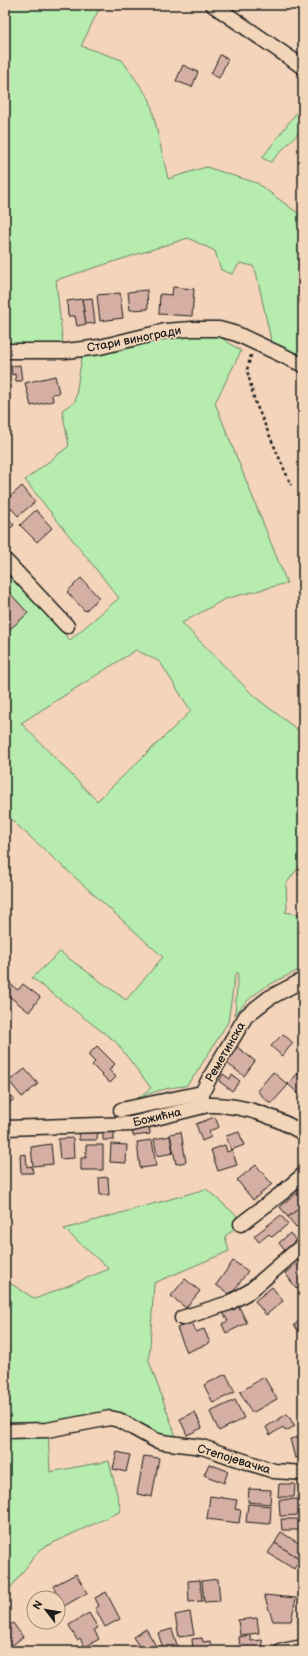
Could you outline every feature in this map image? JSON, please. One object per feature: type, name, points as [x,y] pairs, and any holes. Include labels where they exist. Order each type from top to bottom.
[{"type":"street","points":[[213,5],[303,67]]},
{"type":"street","name":"Стари виногради","points":[[5,351],[60,351],[83,349],[155,333],[192,329],[219,329],[232,332],[303,365]]},
{"type":"street","points":[[5,560],[66,626]]},
{"type":"street","name":"Реметинска","points":[[202,1099],[225,1050],[246,1016],[269,998],[303,980]]},
{"type":"street","points":[[121,1110],[202,1099]]},
{"type":"street","name":"Божићна","points":[[5,1128],[132,1124],[202,1099],[275,1118],[303,1133]]},
{"type":"street","points":[[241,1224],[282,1193],[303,1174]]},
{"type":"street","points":[[182,1318],[229,1303],[250,1291],[303,1245]]},
{"type":"street","name":"Степојевачка","points":[[5,1431],[48,1430],[110,1418],[119,1420],[155,1440],[162,1442],[202,1447],[274,1471],[303,1473]]},
{"type":"street","points":[[282,1651],[303,1647]]},
{"type":"path","points":[[255,343],[247,370],[255,402],[291,485]]},
{"type":"green space","points":[[5,5],[101,5],[81,46],[122,60],[150,100],[168,179],[206,167],[257,183],[303,217],[303,359],[273,349],[256,272],[253,266],[240,263],[232,274],[221,270],[215,251],[188,238],[56,280],[63,345],[5,348]]},
{"type":"green space","points":[[303,104],[303,128],[271,162],[262,158]]},
{"type":"green space","points":[[216,334],[241,351],[215,403],[287,583],[225,599],[182,623],[255,697],[303,734],[303,861],[286,884],[287,909],[285,912],[303,915],[303,968],[274,982],[257,993],[242,1006],[235,1015],[238,972],[235,975],[228,1022],[197,1072],[186,1086],[160,1090],[135,1100],[151,1088],[116,1042],[32,978],[60,952],[126,1000],[163,957],[5,814],[5,570],[70,640],[119,598],[25,480],[69,446],[62,410],[75,402],[83,349],[180,335]],"holes":[[[136,650],[160,662],[191,711],[97,801],[21,723]]]},
{"type":"green space","points":[[206,1189],[237,1216],[241,1224],[225,1236],[229,1251],[154,1283],[149,1361],[179,1445],[125,1423],[48,1430],[50,1472],[109,1461],[121,1511],[40,1549],[5,1595],[5,1280],[35,1299],[109,1269],[64,1229]]},
{"type":"building","points":[[220,55],[228,59],[219,78],[211,74]]},
{"type":"building","points":[[183,65],[198,72],[192,87],[176,81]]},
{"type":"building","points":[[173,287],[194,289],[192,316],[159,314],[160,294],[172,295]]},
{"type":"building","points":[[147,290],[148,309],[130,310],[128,292]]},
{"type":"building","points":[[120,293],[123,318],[100,321],[97,295]]},
{"type":"building","points":[[92,298],[95,323],[86,324],[82,299]]},
{"type":"building","points":[[82,299],[86,324],[77,326],[75,316],[68,316],[67,301]]},
{"type":"building","points":[[20,365],[22,381],[16,381],[15,374],[12,375],[11,366]]},
{"type":"building","points":[[55,376],[59,393],[52,394],[53,401],[31,406],[25,383]]},
{"type":"building","points":[[22,486],[35,502],[18,516],[5,501]]},
{"type":"building","points":[[36,510],[52,528],[37,542],[20,525]]},
{"type":"building","points":[[5,515],[14,525],[5,533]]},
{"type":"building","points":[[81,578],[99,598],[85,611],[67,592]]},
{"type":"building","points":[[8,591],[28,613],[8,631],[5,628],[5,594]]},
{"type":"building","points":[[303,869],[303,879],[298,874]]},
{"type":"building","points":[[6,981],[18,990],[23,984],[40,997],[29,1012],[5,993]]},
{"type":"building","points":[[283,1034],[293,1043],[282,1056],[271,1046]]},
{"type":"building","points":[[97,1046],[115,1064],[109,1070],[116,1077],[110,1083],[92,1065],[95,1062],[88,1055]]},
{"type":"building","points":[[236,1046],[255,1061],[244,1076],[224,1061]]},
{"type":"building","points":[[25,1069],[38,1084],[22,1097],[9,1081]]},
{"type":"building","points":[[273,1072],[288,1085],[271,1104],[257,1091]]},
{"type":"building","points":[[298,1073],[303,1078],[303,1098],[288,1084]]},
{"type":"building","points":[[223,1074],[230,1079],[232,1075],[240,1081],[232,1091],[219,1081]]},
{"type":"building","points":[[5,1090],[14,1099],[5,1107]]},
{"type":"building","points":[[215,1117],[219,1127],[209,1131],[211,1137],[202,1141],[196,1124]]},
{"type":"building","points":[[149,1124],[150,1134],[133,1136],[132,1126]]},
{"type":"building","points":[[80,1127],[98,1127],[97,1140],[79,1140]]},
{"type":"building","points":[[114,1128],[114,1140],[103,1140],[103,1129]]},
{"type":"building","points":[[181,1132],[186,1162],[176,1164],[170,1134]]},
{"type":"building","points":[[239,1132],[244,1145],[231,1150],[226,1136]]},
{"type":"building","points":[[170,1136],[173,1153],[157,1156],[154,1139]]},
{"type":"building","points":[[73,1138],[74,1158],[60,1159],[58,1139]]},
{"type":"building","points":[[152,1140],[156,1166],[140,1168],[137,1142]]},
{"type":"building","points":[[51,1144],[53,1164],[33,1166],[31,1147]]},
{"type":"building","points":[[111,1144],[127,1145],[126,1163],[110,1162]]},
{"type":"building","points":[[86,1145],[103,1145],[103,1170],[81,1170],[81,1158],[86,1158]]},
{"type":"building","points":[[225,1145],[227,1152],[232,1150],[237,1165],[218,1171],[211,1150]]},
{"type":"building","points":[[26,1154],[27,1167],[32,1166],[33,1173],[21,1173],[20,1155]]},
{"type":"building","points":[[256,1165],[272,1184],[253,1200],[237,1180]]},
{"type":"building","points":[[108,1177],[109,1195],[100,1195],[99,1178]]},
{"type":"building","points":[[297,1193],[303,1201],[303,1205],[288,1217],[280,1207]]},
{"type":"building","points":[[303,1205],[303,1222],[296,1227],[288,1217]]},
{"type":"building","points":[[281,1215],[288,1224],[272,1237],[269,1234],[259,1242],[254,1236]]},
{"type":"building","points":[[290,1233],[298,1243],[286,1252],[279,1243]]},
{"type":"building","points":[[303,1259],[303,1285],[297,1289],[285,1273]]},
{"type":"building","points":[[233,1261],[248,1271],[231,1295],[216,1285]]},
{"type":"building","points":[[185,1279],[200,1291],[186,1308],[171,1296]]},
{"type":"building","points":[[272,1287],[283,1301],[266,1315],[255,1301]]},
{"type":"building","points":[[238,1305],[247,1323],[226,1333],[222,1324],[228,1321],[223,1313]]},
{"type":"building","points":[[303,1318],[303,1336],[302,1336],[294,1325]]},
{"type":"building","points":[[192,1322],[196,1332],[204,1329],[210,1343],[187,1352],[177,1328]]},
{"type":"building","points":[[226,1374],[235,1392],[213,1403],[204,1385]]},
{"type":"building","points":[[264,1377],[277,1399],[252,1413],[240,1392]]},
{"type":"building","points":[[235,1400],[244,1418],[219,1431],[210,1412]]},
{"type":"building","points":[[195,1412],[202,1428],[187,1435],[180,1419]]},
{"type":"building","points":[[287,1414],[295,1426],[286,1431],[283,1427],[270,1435],[266,1427]]},
{"type":"building","points":[[303,1436],[303,1456],[295,1458],[290,1439]]},
{"type":"building","points":[[117,1452],[130,1455],[126,1472],[113,1469]]},
{"type":"building","points":[[144,1456],[159,1458],[152,1497],[137,1494]]},
{"type":"building","points":[[209,1464],[228,1471],[224,1483],[204,1475]]},
{"type":"building","points":[[279,1484],[295,1484],[294,1497],[278,1497]]},
{"type":"building","points":[[249,1489],[271,1490],[270,1504],[248,1502]]},
{"type":"building","points":[[210,1496],[237,1500],[235,1509],[241,1510],[239,1523],[207,1519]]},
{"type":"building","points":[[299,1499],[300,1515],[280,1516],[279,1500]]},
{"type":"building","points":[[248,1504],[271,1506],[270,1524],[246,1522]]},
{"type":"building","points":[[281,1519],[301,1519],[301,1530],[282,1530]]},
{"type":"building","points":[[281,1532],[303,1546],[303,1555],[300,1559],[275,1543]]},
{"type":"building","points":[[275,1543],[300,1559],[294,1569],[268,1553]]},
{"type":"building","points":[[76,1574],[87,1593],[66,1605],[66,1590],[55,1590],[53,1586]]},
{"type":"building","points":[[301,1577],[303,1577],[303,1598],[302,1598]]},
{"type":"building","points":[[218,1579],[220,1601],[204,1602],[202,1581]]},
{"type":"building","points":[[200,1580],[202,1601],[189,1602],[188,1581]]},
{"type":"building","points":[[106,1592],[120,1619],[105,1627],[95,1608],[99,1606],[95,1598]]},
{"type":"building","points":[[264,1595],[296,1598],[291,1621],[273,1621]]},
{"type":"building","points":[[190,1612],[194,1635],[179,1637],[175,1615]]},
{"type":"building","points":[[89,1613],[98,1628],[94,1630],[99,1639],[85,1647],[80,1638],[77,1640],[69,1625]]},
{"type":"building","points":[[303,1615],[303,1627],[298,1623]]},
{"type":"building","points":[[257,1618],[259,1633],[240,1635],[238,1620]]},
{"type":"building","points":[[13,1623],[23,1637],[7,1649],[5,1647],[5,1629]]},
{"type":"building","points":[[146,1629],[159,1651],[142,1651],[133,1637]]},
{"type":"building","points":[[172,1629],[178,1648],[164,1651],[158,1633]]},
{"type":"building","points":[[250,1635],[251,1641],[262,1640],[263,1647],[240,1650],[239,1637]]},
{"type":"building","points":[[202,1638],[203,1642],[210,1641],[211,1651],[193,1651],[192,1639]]}]
